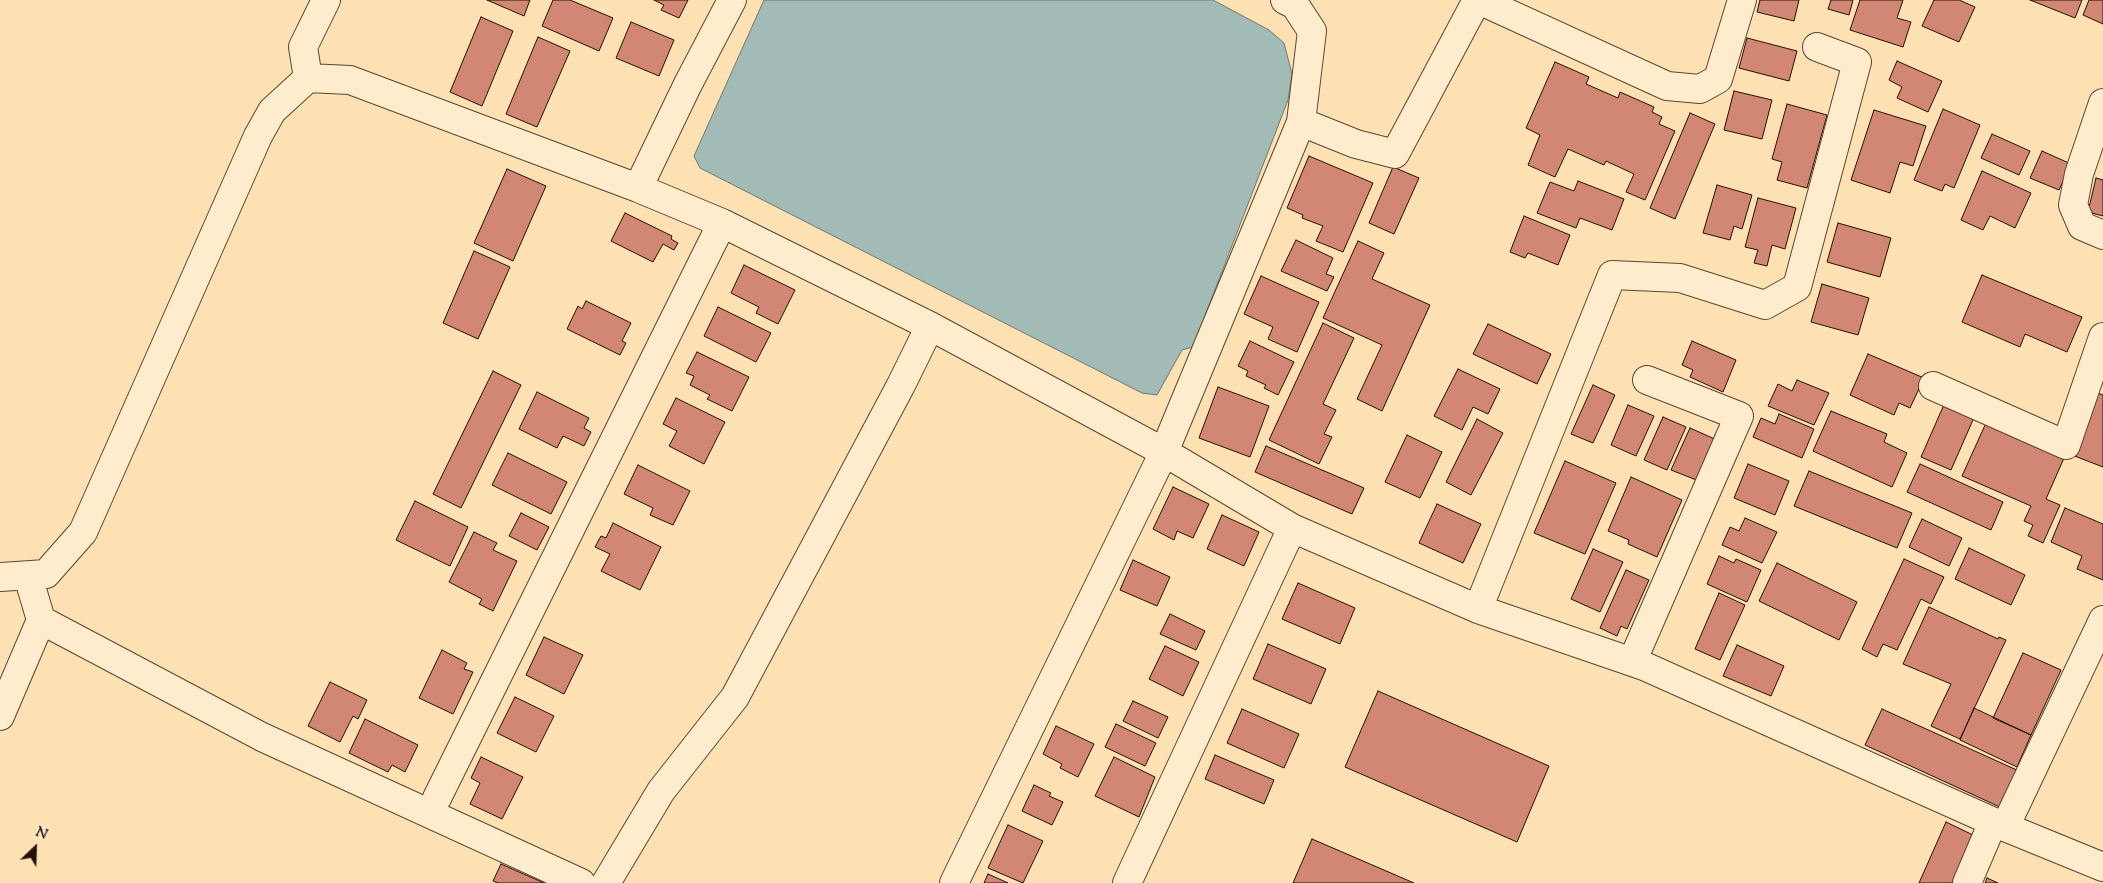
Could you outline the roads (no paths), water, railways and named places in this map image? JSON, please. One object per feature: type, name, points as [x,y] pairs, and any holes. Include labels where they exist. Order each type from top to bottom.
[{"type":"street","points":[[308,78],[303,47],[326,0]]},
{"type":"street","points":[[638,188],[688,84],[732,0]]},
{"type":"street","points":[[954,883],[1164,452],[1301,122],[1312,31],[1295,5],[1285,0]]},
{"type":"street","points":[[1301,122],[1356,144],[1395,154],[1478,0],[1667,86],[1700,89],[1718,79],[1742,0]]},
{"type":"street","points":[[1478,609],[1612,275],[1680,278],[1765,305],[1797,287],[1857,62],[1817,47]]},
{"type":"street","points":[[0,577],[46,574],[83,532],[258,136],[272,111],[308,78],[350,80],[638,188],[722,223],[930,326],[1164,452],[1292,528],[1478,609],[1632,662],[1999,824],[2103,867]]},
{"type":"street","points":[[2103,103],[2079,174],[2073,205],[2082,226],[2103,235]]},
{"type":"street","points":[[437,798],[722,223]]},
{"type":"street","points":[[606,883],[661,791],[735,697],[901,385],[930,326]]},
{"type":"street","points":[[1933,386],[2066,445],[2103,337]]},
{"type":"street","points":[[1632,662],[1739,416],[1647,380]]},
{"type":"street","points":[[1127,883],[1292,528]]},
{"type":"street","points":[[0,716],[41,620],[28,576]]},
{"type":"street","points":[[41,620],[262,737],[582,883]]},
{"type":"street","points":[[1967,883],[2103,620]]},
{"type":"water","points":[[764,0],[1213,0],[1269,30],[1284,43],[1292,74],[1288,100],[1193,347],[1182,350],[1157,395],[1142,393],[700,168],[694,156]]}]
